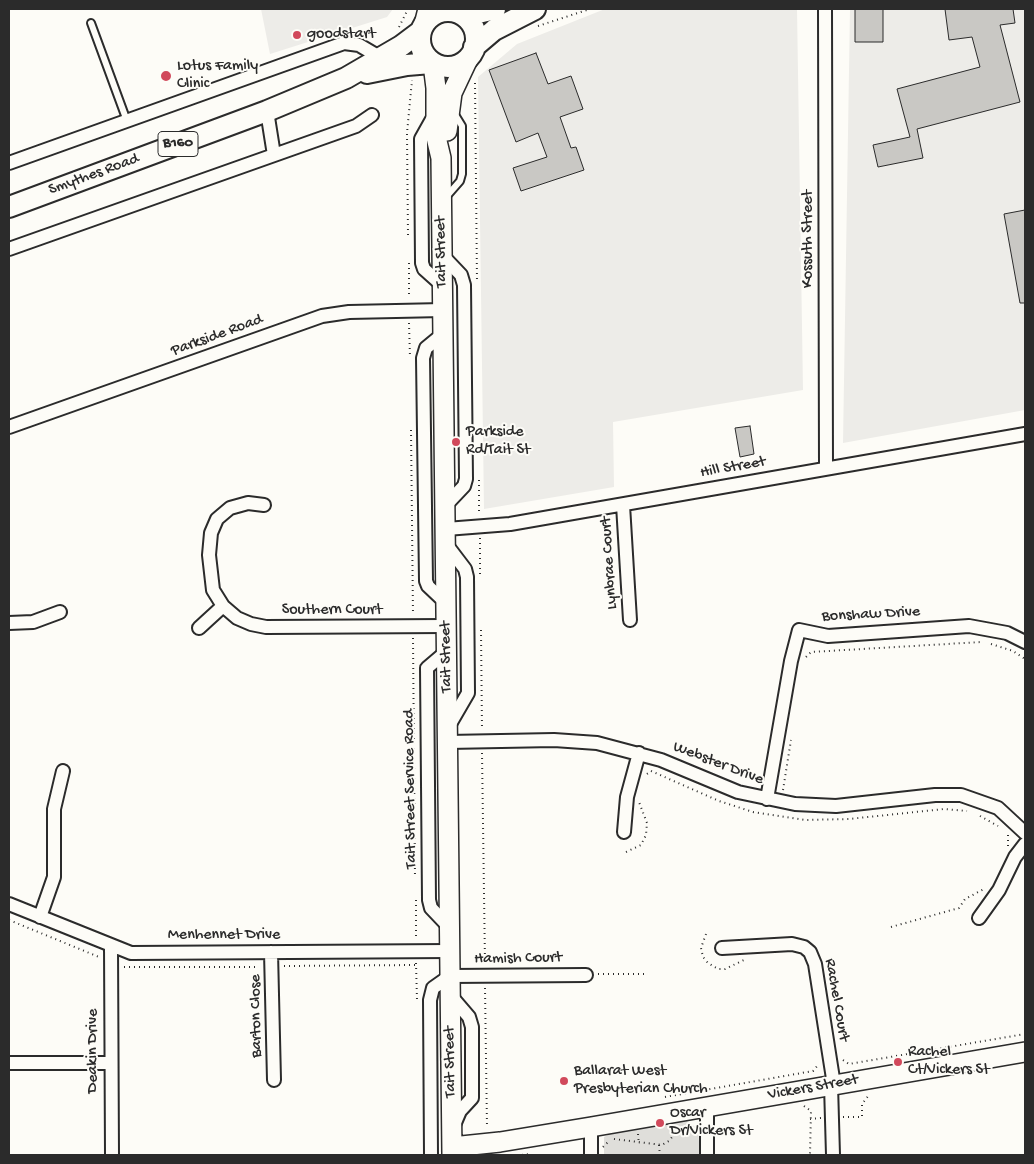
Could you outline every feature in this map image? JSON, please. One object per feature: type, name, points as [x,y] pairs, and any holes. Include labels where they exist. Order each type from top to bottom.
[{"type":"main road","name":"B160","points":[[424,21],[439,12],[453,11],[463,13],[495,9]]},
{"type":"main road","points":[[463,13],[475,34],[471,53]]},
{"type":"main road","name":"B160","points":[[432,64],[450,67],[471,53],[494,30],[535,17]]},
{"type":"main road","points":[[424,21],[421,48],[432,64]]},
{"type":"main road","name":"Smythes Road","points":[[9,207],[267,112],[346,78],[384,57],[424,21]]},
{"type":"main road","name":"Smythes Road","points":[[346,78],[407,65],[432,64]]},
{"type":"street","name":"Kossuth Street","points":[[825,9],[826,468]]},
{"type":"street","points":[[9,163],[344,44],[356,44],[376,55],[384,57]]},
{"type":"street","name":"Tait Street","points":[[452,1144],[442,205],[441,158],[436,142],[443,106],[471,53]]},
{"type":"street","name":"Tait Street","points":[[432,64],[436,88],[443,106]]},
{"type":"street","points":[[443,106],[421,139],[422,263],[424,269],[443,286]]},
{"type":"street","points":[[267,112],[274,155]]},
{"type":"street","points":[[9,249],[356,126],[372,114]]},
{"type":"street","points":[[442,255],[460,273],[464,282],[466,479],[464,486],[446,505]]},
{"type":"street","name":"Parkside Road","points":[[9,427],[322,316],[348,312],[443,310]]},
{"type":"street","points":[[443,334],[427,347],[424,354],[424,416],[426,581],[428,586],[446,603]]},
{"type":"street","name":"Hill Street","points":[[446,536],[479,527],[623,505],[1025,434]]},
{"type":"street","name":"Southern Court","points":[[264,505],[248,503],[230,508],[220,516],[212,528],[209,549],[215,593],[223,606],[240,620],[266,628],[446,626]]},
{"type":"street","name":"Lynbrae Court","points":[[623,505],[630,620]]},
{"type":"street","points":[[446,536],[450,552],[465,569],[467,587],[468,693],[455,712],[448,735]]},
{"type":"street","points":[[199,628],[223,606]]},
{"type":"street","points":[[9,623],[33,622],[60,612]]},
{"type":"street","name":"Bonshaw Drive","points":[[767,800],[791,660],[799,630],[828,636],[969,626],[1007,633],[1025,642]]},
{"type":"street","name":"Tait Street Service Road","points":[[447,651],[427,670],[429,900],[430,908],[450,928]]},
{"type":"street","name":"Webster Drive","points":[[448,735],[482,741],[568,740],[598,743],[639,753],[671,764],[731,790],[781,802],[831,806],[936,795],[961,795],[998,808],[1025,833]]},
{"type":"street","points":[[624,832],[627,797],[639,753]]},
{"type":"street","points":[[40,917],[54,878],[54,809],[63,771]]},
{"type":"street","points":[[979,918],[999,890],[1015,857],[1025,844]]},
{"type":"street","name":"Menhennet Drive","points":[[9,904],[110,946],[135,953],[450,951]]},
{"type":"street","name":"Rachel Court","points":[[722,948],[792,944],[804,947],[810,952],[815,964],[832,1085]]},
{"type":"street","name":"Deakin Drive","points":[[110,946],[112,1155]]},
{"type":"street","name":"Barton Close","points":[[272,952],[274,1080]]},
{"type":"street","name":"Hamish Court","points":[[450,976],[586,975]]},
{"type":"street","points":[[431,1155],[430,996],[434,987],[450,976]]},
{"type":"street","name":"Vickers Street","points":[[452,1144],[487,1144],[1025,1052]]},
{"type":"street","points":[[9,1063],[110,1063]]},
{"type":"street","points":[[832,1085],[833,1155]]},
{"type":"street","points":[[707,1106],[708,1155]]},
{"type":"street","points":[[591,1127],[591,1155]]},
{"type":"lane","points":[[91,23],[127,121]]},
{"type":"lane","points":[[442,205],[461,179],[462,174],[462,126],[443,106]]},
{"type":"path","points":[[396,33],[408,9]]},
{"type":"path","points":[[535,17],[543,25],[590,9]]},
{"type":"path","points":[[408,118],[408,242]]},
{"type":"path","points":[[409,262],[410,360]]},
{"type":"path","points":[[411,430],[416,882]]},
{"type":"path","points":[[479,527],[480,576]]},
{"type":"path","points":[[481,625],[487,1144]]},
{"type":"path","points":[[804,665],[806,657],[810,652],[966,641],[998,645],[1025,659]]},
{"type":"path","points":[[781,802],[791,737]]},
{"type":"path","points":[[644,776],[651,771],[728,804],[776,816],[821,820],[959,809],[975,813],[1000,828]]},
{"type":"path","points":[[626,852],[641,845],[646,834],[647,823],[639,798]]},
{"type":"path","points":[[1005,851],[1009,843],[1008,833]]},
{"type":"path","points":[[891,927],[959,908],[965,899],[988,886]]},
{"type":"path","points":[[9,920],[123,967],[416,965],[416,892]]},
{"type":"path","points":[[706,934],[701,948],[703,957],[708,963],[718,969],[725,969],[747,959]]},
{"type":"path","points":[[586,975],[648,974]]},
{"type":"path","points":[[665,1097],[813,1070],[819,1064],[818,1058],[829,1056],[841,1054],[842,1059],[849,1064],[1025,1034]]},
{"type":"path","points":[[810,1119],[862,1117],[862,1104],[869,1095]]},
{"type":"path","points":[[804,1106],[810,1111],[810,1155]]},
{"type":"path","points":[[603,1155],[603,1147],[611,1139],[658,1145],[668,1143],[680,1128]]},
{"type":"path","points":[[639,1144],[637,1131],[640,1130]]},
{"type":"path","points":[[658,1145],[660,1155]]},
{"type":"path","points":[[522,1155],[530,1154]]},
{"type":"shaded area","name":"goodstart","points":[[261,9],[393,9],[387,17],[270,54]]},
{"type":"shaded area","points":[[605,9],[797,9],[803,390],[613,422],[614,487],[484,509],[478,77],[517,44]]},
{"type":"shaded area","points":[[850,9],[1025,9],[1025,410],[843,443]]},
{"type":"shaded area","points":[[687,1121],[698,1129],[700,1155],[604,1155],[604,1137],[612,1133]]},
{"type":"building","points":[[855,9],[883,9],[883,42],[855,42]]},
{"type":"building","points":[[945,9],[1013,9],[1015,23],[1000,25],[1020,102],[917,129],[923,158],[878,167],[873,145],[910,137],[897,89],[980,67],[972,37],[949,40]]},
{"type":"building","points":[[536,53],[548,84],[571,76],[583,109],[560,117],[571,148],[576,147],[584,170],[521,191],[513,168],[547,157],[538,133],[516,142],[489,70]]},
{"type":"building","points":[[1025,210],[1025,303],[1020,303],[1004,214]]},
{"type":"building","points":[[750,426],[754,454],[740,457],[735,428]]},
{"type":"place","name":"goodstart","points":[[297,35]]},
{"type":"place","name":"Lotus Family Clinic","points":[[166,76]]},
{"type":"place","name":"Parkside Rd/Tait St","points":[[456,442]]},
{"type":"place","name":"Rachel Ct/Vickers St","points":[[898,1062]]},
{"type":"place","name":"Ballarat West Presbyterian Church","points":[[564,1081]]},
{"type":"place","name":"Oscar Dr/Vickers St","points":[[660,1123]]}]
